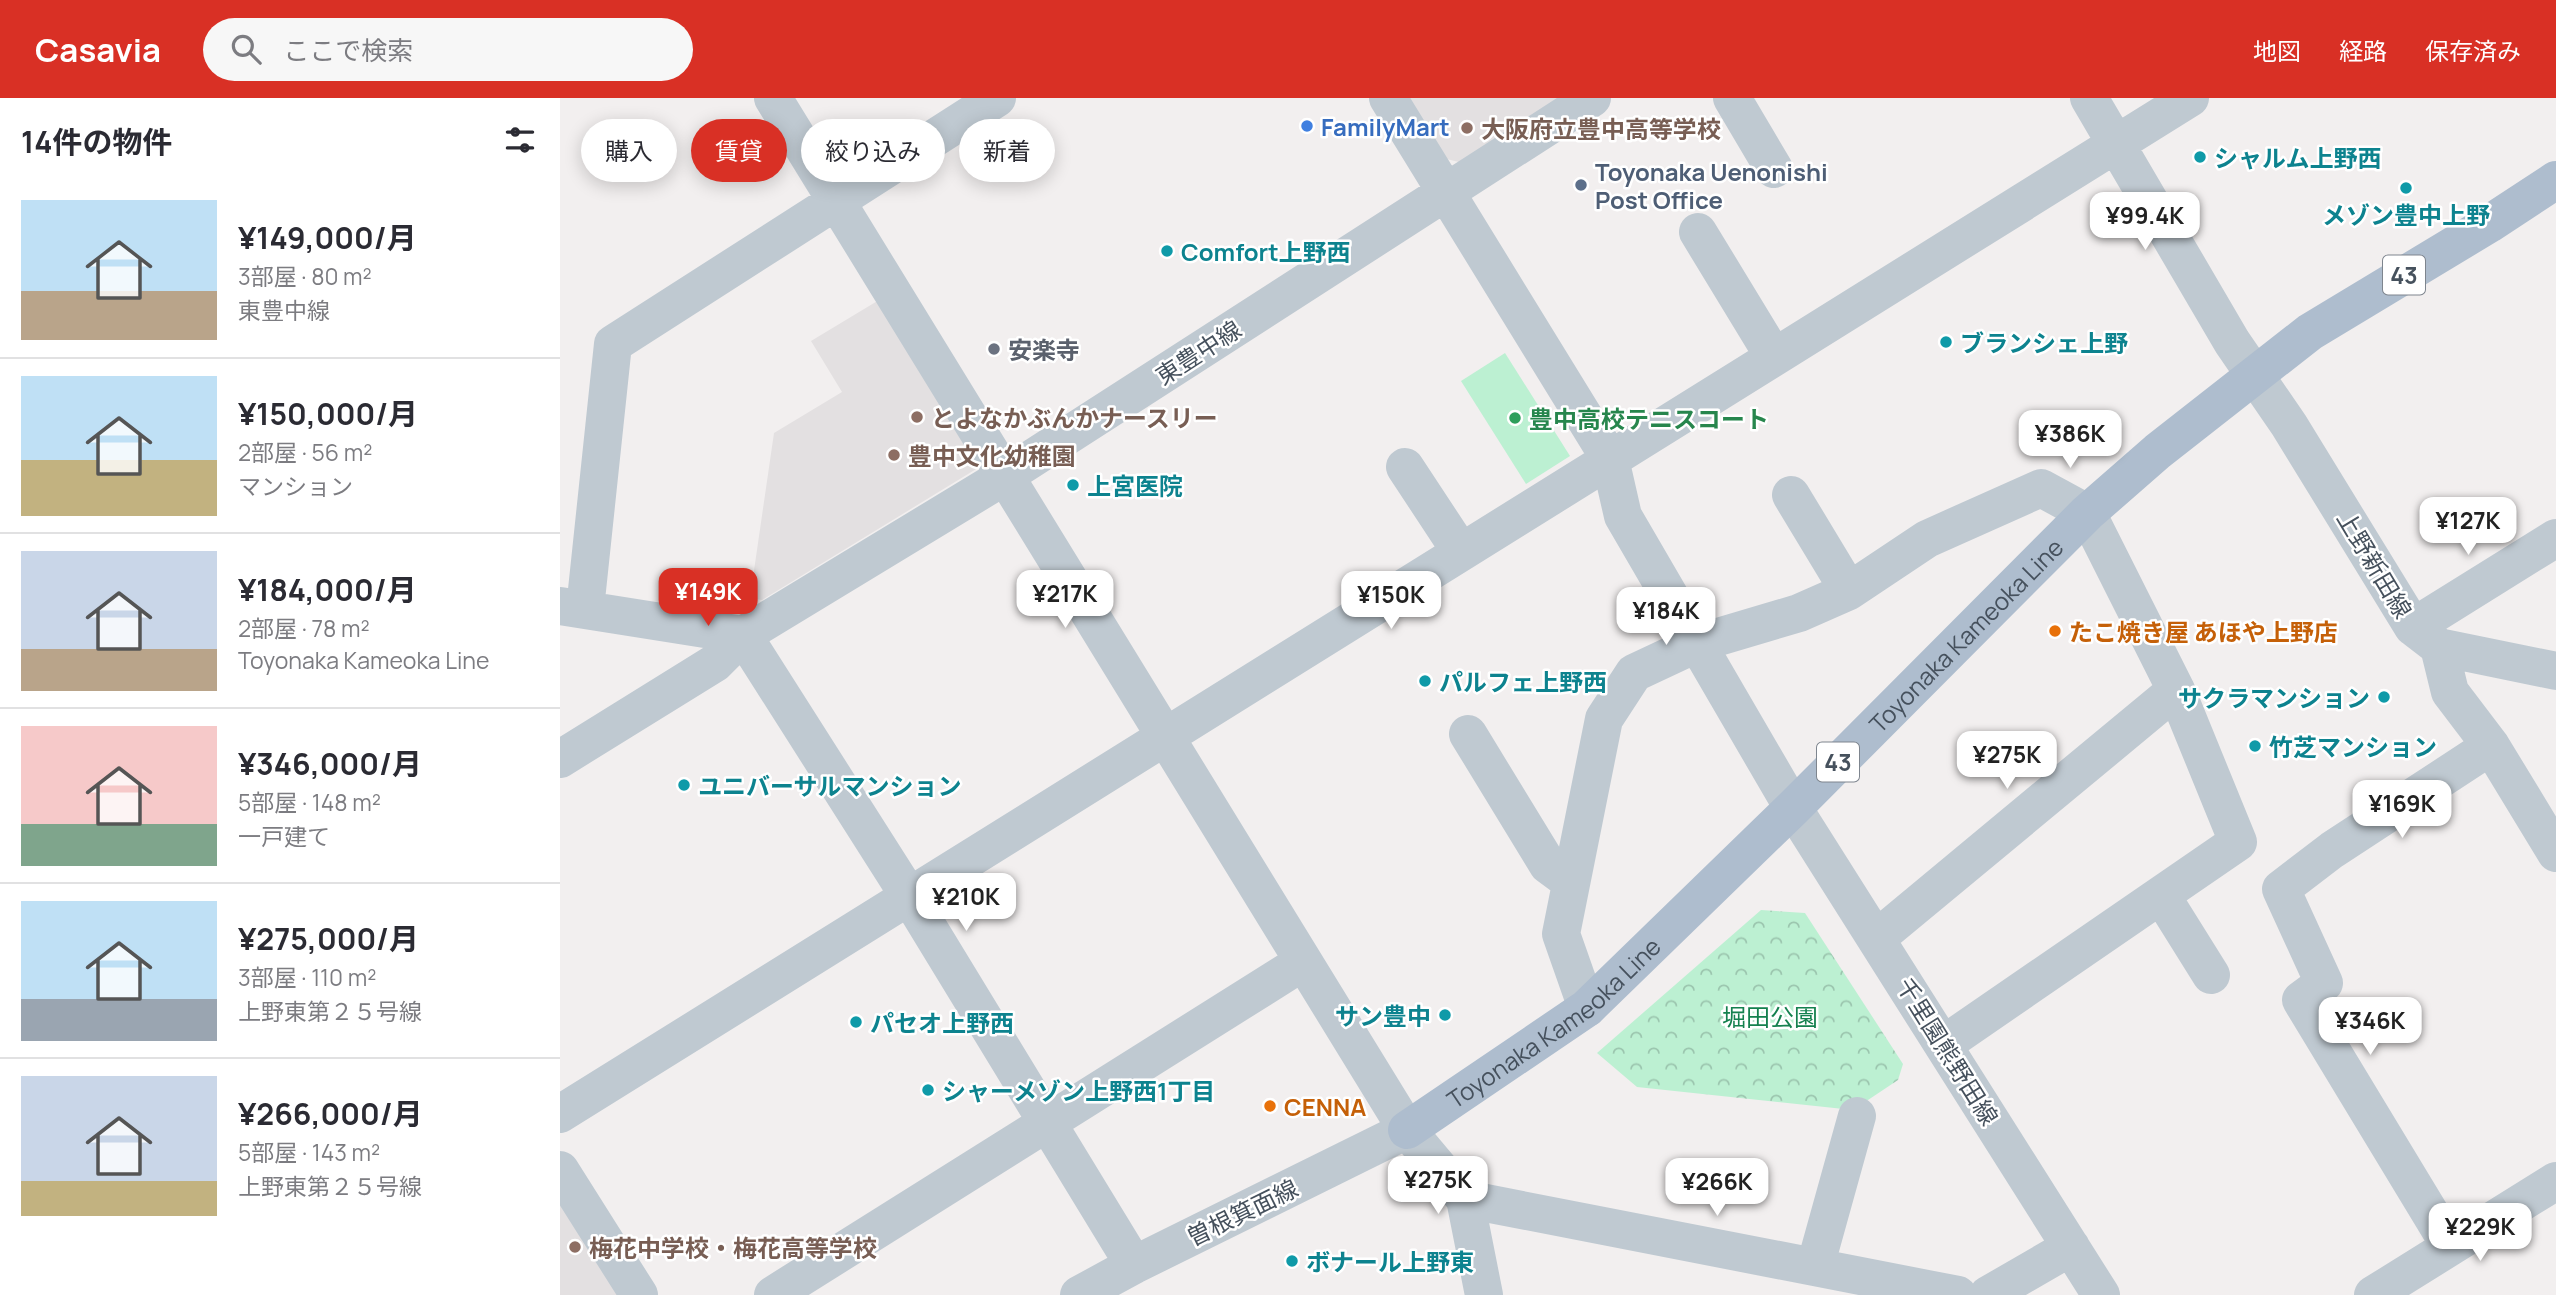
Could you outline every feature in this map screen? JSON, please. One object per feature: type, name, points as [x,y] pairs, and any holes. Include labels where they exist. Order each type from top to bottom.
[{"type":"main road","name":"Toyonaka Kameoka Line","points":[[1407,1130],[1587,1009],[2087,513],[2158,451],[2310,331],[2489,224],[2556,180]]},
{"type":"street","points":[[773,98],[1407,1130],[1465,1199],[1484,1295]]},
{"type":"street","points":[[997,98],[613,344],[573,608],[743,635],[909,896],[1134,1265]]},
{"type":"street","name":"千里園熊野田線","points":[[1388,98],[1610,459],[1623,516],[1793,807],[2101,1295]]},
{"type":"street","name":"東豊中線","points":[[560,759],[715,663],[743,635],[1005,476],[1592,98]]},
{"type":"street","points":[[1732,98],[1773,169]]},
{"type":"street","points":[[2089,98],[2232,342],[2254,373]]},
{"type":"street","points":[[560,1114],[2190,98]]},
{"type":"street","points":[[1698,232],[1774,357]]},
{"type":"street","name":"上野新田線","points":[[2254,373],[2426,637],[2450,692],[2491,747],[2552,840]]},
{"type":"street","points":[[1405,467],[1461,552]]},
{"type":"street","points":[[1587,1009],[1561,934],[1604,719],[1634,673],[1698,643],[1799,613],[1849,591],[1927,539],[2041,488],[2087,513],[2176,690],[2238,842],[1944,1044]]},
{"type":"street","points":[[1791,495],[1849,591]]},
{"type":"street","points":[[2426,637],[2556,538]]},
{"type":"street","points":[[2426,637],[2556,671]]},
{"type":"street","points":[[1877,939],[2176,690]]},
{"type":"street","points":[[1468,734],[1548,865],[1571,882]]},
{"type":"street","points":[[2450,1246],[2301,1000],[2324,983],[2281,889],[2332,850],[2491,747]]},
{"type":"street","points":[[2161,895],[2211,975]]},
{"type":"street","points":[[773,1295],[1303,962]]},
{"type":"street","points":[[1815,1267],[1857,1116]]},
{"type":"street","name":"曽根箕面線","points":[[1079,1295],[1407,1130]]},
{"type":"street","points":[[560,1170],[639,1295]]},
{"type":"street","points":[[2373,1295],[2424,1281],[2450,1246],[2556,1181]]},
{"type":"street","points":[[1465,1199],[1958,1295]]},
{"type":"street","points":[[1988,1295],[2071,1247]]},
{"type":"shaded area","name":"大阪府立豊中高等学校","points":[[1401,98],[1561,98],[1459,162],[1438,157]]},
{"type":"shaded area","points":[[884,297],[986,463],[762,600],[750,598],[774,433],[842,392],[811,341]]},
{"type":"shaded area","name":"梅花中学校・梅花高等学校","points":[[560,1200],[621,1295],[560,1295]]},
{"type":"green space","name":"豊中高校テニスコート","points":[[1505,353],[1570,456],[1526,484],[1461,381]]},
{"type":"green space","name":"堀田公園","points":[[1761,910],[1805,913],[1903,1064],[1898,1080],[1853,1110],[1637,1087],[1597,1053]]},
{"type":"place","name":"FamilyMart","points":[[1307,126]]},
{"type":"place","name":"大阪府立豊中高等学校","points":[[1467,128]]},
{"type":"place","name":"シャルム上野西","points":[[2200,157]]},
{"type":"place","name":"Toyonaka Uenonishi Post Office","points":[[1581,185]]},
{"type":"place","name":"メゾン豊中上野","points":[[2406,188]]},
{"type":"place","name":"Comfort上野西","points":[[1167,251]]},
{"type":"place","name":"ブランシェ上野","points":[[1946,342]]},
{"type":"place","name":"安楽寺","points":[[994,349]]},
{"type":"place","name":"とよなかぶんかナースリー","points":[[917,417]]},
{"type":"place","name":"豊中高校テニスコート","points":[[1515,418]]},
{"type":"place","name":"豊中文化幼稚園","points":[[894,455]]},
{"type":"place","name":"上宮医院","points":[[1073,485]]},
{"type":"place","name":"たこ焼き屋 あほや上野店","points":[[2055,631]]},
{"type":"place","name":"パルフェ上野西","points":[[1425,681]]},
{"type":"place","name":"サクラマンション","points":[[2384,697]]},
{"type":"place","name":"竹芝マンション","points":[[2255,746]]},
{"type":"place","name":"ユニバーサルマンション","points":[[684,785]]},
{"type":"place","name":"サン豊中","points":[[1445,1015]]},
{"type":"place","name":"パセオ上野西","points":[[856,1022]]},
{"type":"place","name":"シャーメゾン上野西1丁目","points":[[928,1090]]},
{"type":"place","name":"CENNA","points":[[1270,1106]]},
{"type":"place","name":"梅花中学校・梅花高等学校","points":[[575,1247]]},
{"type":"place","name":"ボナール上野東","points":[[1292,1261]]}]
